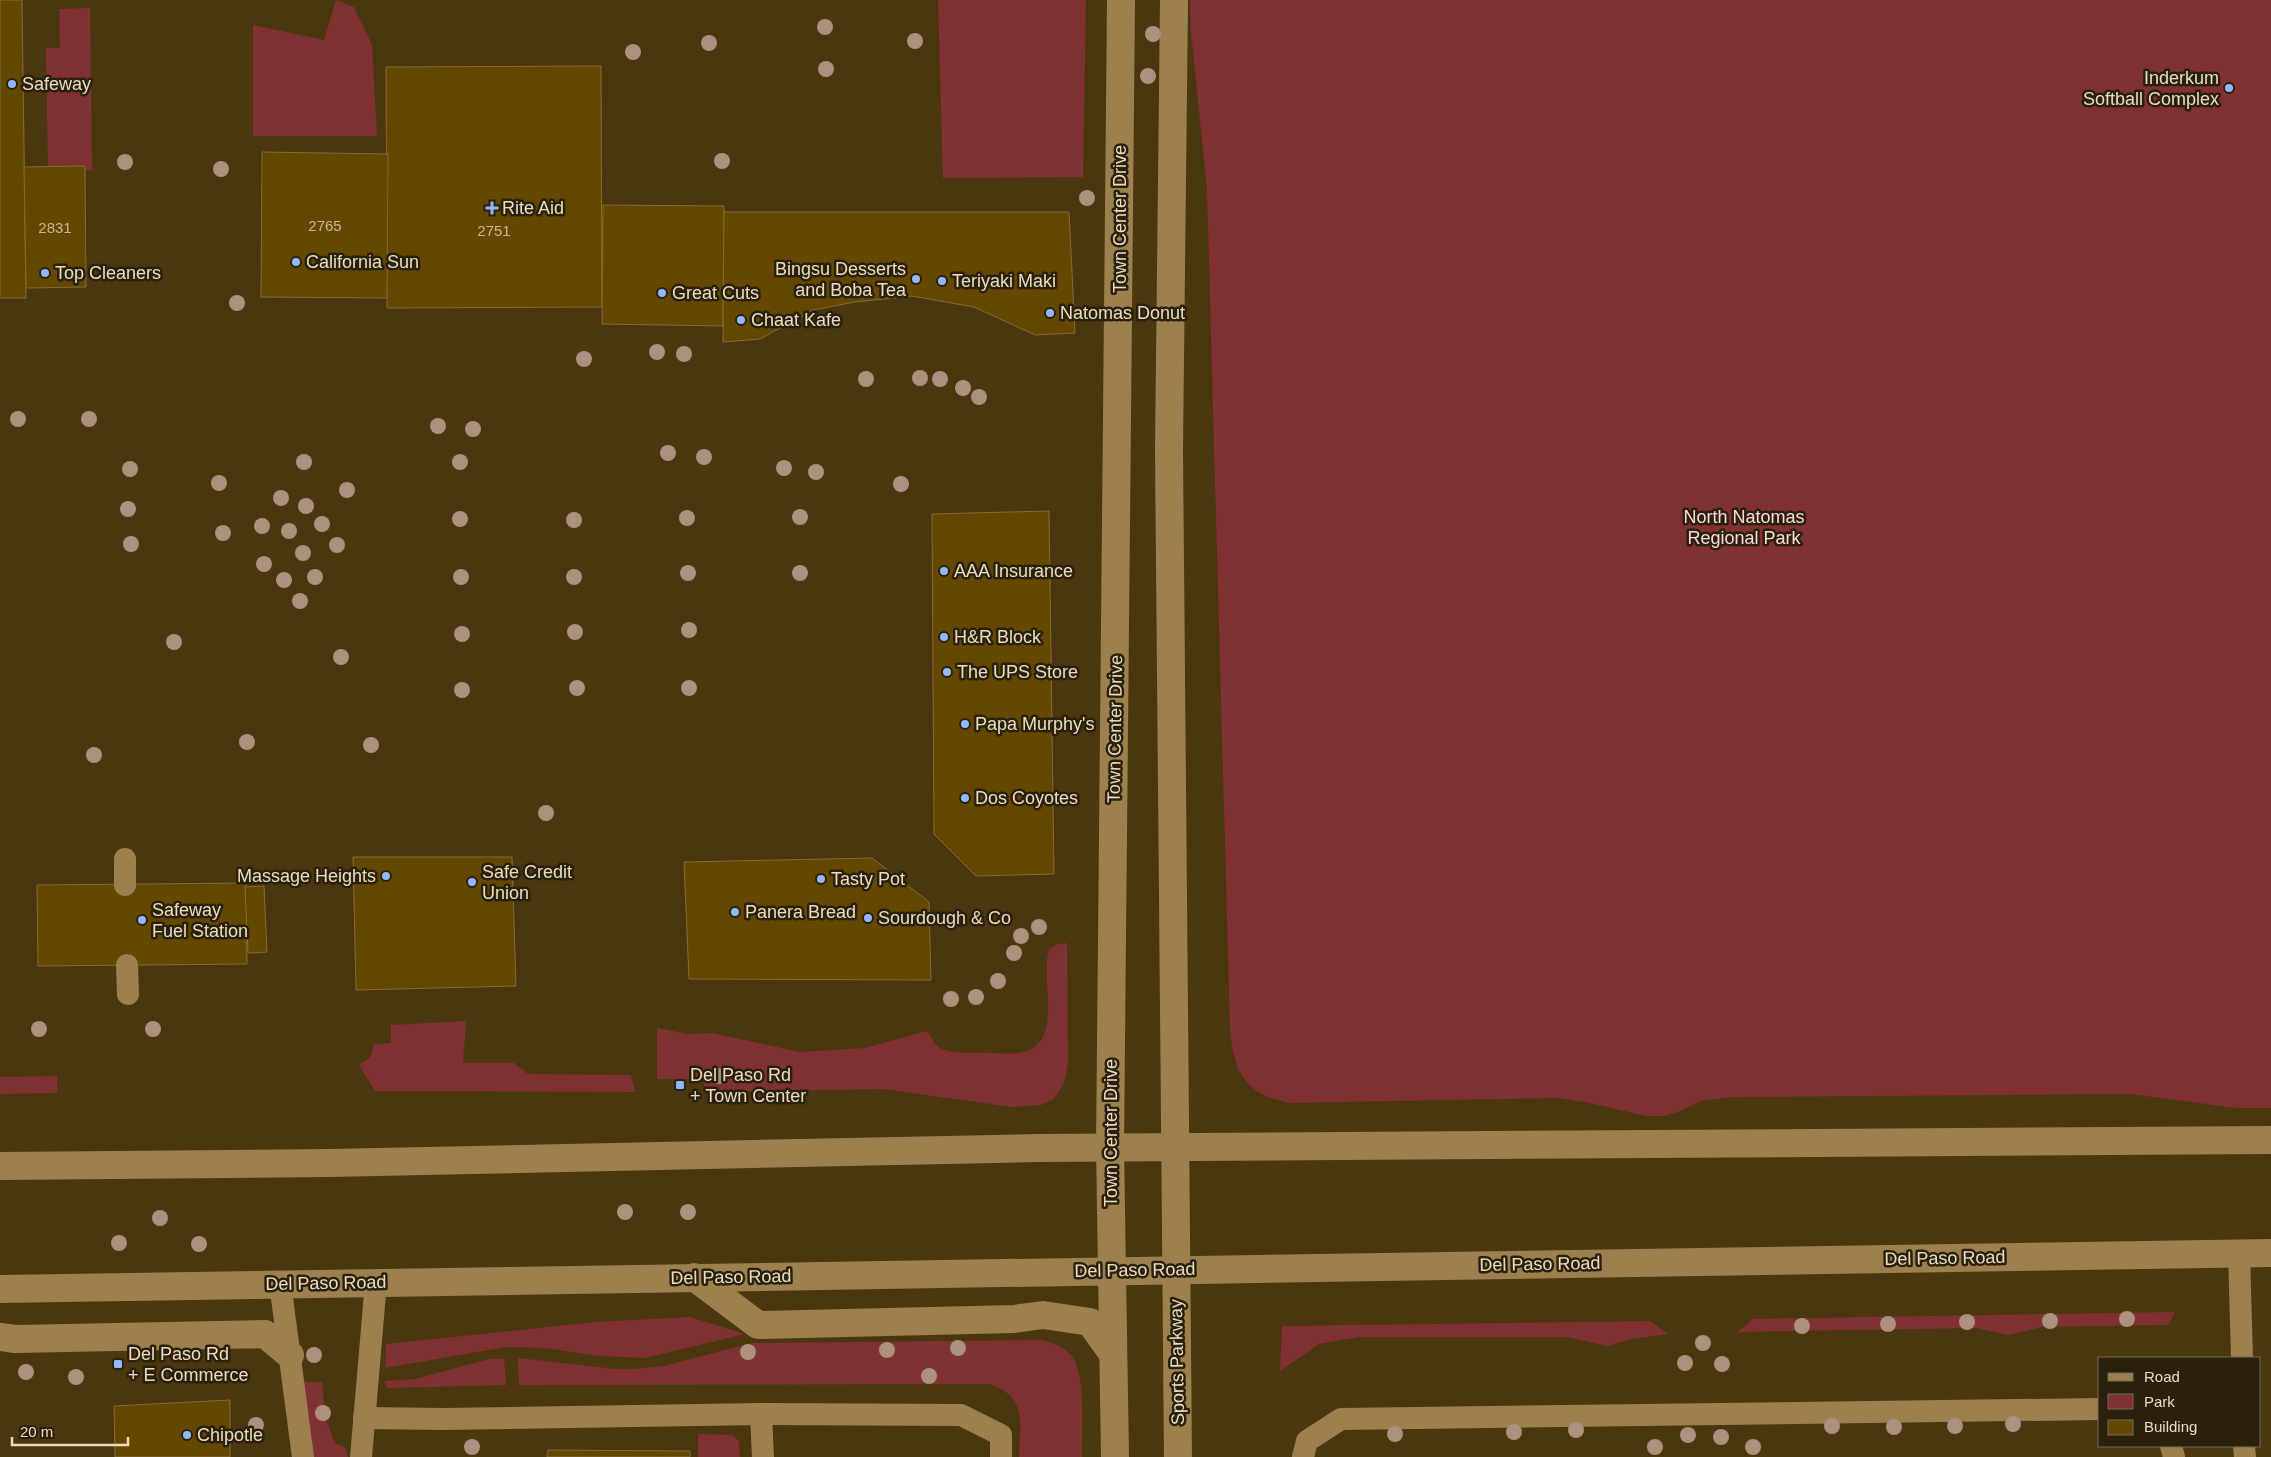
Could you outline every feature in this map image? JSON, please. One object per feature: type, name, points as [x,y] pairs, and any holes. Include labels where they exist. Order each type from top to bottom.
[{"type":"main road","name":"Town Center Drive","points":[[1115,1457],[1110,1147],[1121,0]]},
{"type":"main road","points":[[1174,0],[1169,450],[1174,1146]]},
{"type":"main road","points":[[0,1166],[338,1162],[1174,1146],[2271,1140]]},
{"type":"main road","name":"Sports Parkway","points":[[1174,1146],[1178,1457]]},
{"type":"main road","name":"Del Paso Road","points":[[0,1289],[280,1283],[2271,1253]]},
{"type":"main road","points":[[694,1277],[758,1325],[1014,1319],[1043,1316],[1090,1322],[1113,1354]]},
{"type":"main road","points":[[0,1337],[15,1339],[265,1334],[290,1356]]},
{"type":"lane","points":[[125,859],[125,885]]},
{"type":"lane","points":[[127,965],[128,994]]},
{"type":"lane","points":[[2239,1254],[2242,1357]]},
{"type":"lane","points":[[361,1457],[376,1282]]},
{"type":"lane","points":[[280,1283],[304,1457]]},
{"type":"lane","points":[[1303,1457],[1307,1441],[1341,1419],[2098,1409]]},
{"type":"lane","points":[[364,1418],[444,1419],[761,1414],[961,1415],[1000,1435],[1001,1457]]},
{"type":"lane","points":[[761,1414],[763,1457]]},
{"type":"green space","points":[[336,0],[354,7],[372,45],[377,136],[253,136],[253,25],[324,40]]},
{"type":"green space","points":[[938,0],[1086,0],[1083,177],[943,178]]},
{"type":"green space","name":"North Natomas Regional Park","points":[[1190,0],[2271,0],[2271,1108],[2237,1108],[2130,1094],[1731,1097],[1701,1101],[1678,1112],[1663,1116],[1646,1116],[1590,1103],[1558,1098],[1289,1103],[1261,1094],[1251,1087],[1238,1068],[1234,1056],[1230,1027],[1207,189],[1191,32]]},
{"type":"green space","points":[[90,8],[92,170],[48,170],[46,48],[60,48],[59,9]]},
{"type":"green space","points":[[1067,943],[1068,1063],[1064,1083],[1054,1099],[1041,1105],[1012,1107],[883,1089],[704,1092],[704,1079],[657,1079],[657,1028],[688,1034],[712,1033],[800,1052],[865,1048],[927,1031],[938,1047],[948,1051],[1006,1054],[1027,1051],[1038,1044],[1044,1034],[1047,1021],[1047,961],[1049,949],[1057,944]]},
{"type":"green space","points":[[466,1021],[463,1063],[514,1063],[528,1074],[631,1075],[635,1092],[375,1091],[359,1065],[370,1058],[374,1044],[391,1043],[391,1025]]},
{"type":"green space","points":[[57,1076],[57,1093],[0,1094],[0,1077]]},
{"type":"green space","points":[[2175,1312],[2168,1325],[2043,1327],[2009,1335],[1976,1328],[1738,1332],[1753,1319]]},
{"type":"green space","points":[[690,1317],[745,1334],[645,1358],[599,1356],[545,1348],[506,1347],[385,1368],[386,1344],[595,1322]]},
{"type":"green space","points":[[1650,1321],[1668,1334],[1632,1339],[1607,1346],[1567,1337],[1359,1337],[1319,1344],[1280,1371],[1282,1326]]},
{"type":"green space","points":[[1043,1340],[1064,1349],[1070,1354],[1079,1374],[1082,1403],[1082,1457],[1019,1457],[1020,1423],[1016,1404],[1002,1389],[989,1384],[519,1385],[518,1358],[616,1369],[635,1369],[664,1366],[752,1343]]},
{"type":"green space","points":[[489,1359],[504,1359],[506,1385],[387,1388],[384,1381],[415,1379]]},
{"type":"green space","points":[[303,1382],[322,1382],[325,1417],[334,1441],[336,1444],[345,1447],[348,1457],[311,1457]]},
{"type":"green space","points":[[698,1434],[732,1435],[739,1441],[740,1457],[698,1457]]},
{"type":"building","name":"Safeway","points":[[0,0],[22,0],[26,298],[0,298]]},
{"type":"building","points":[[601,66],[602,307],[387,308],[386,67]]},
{"type":"building","points":[[262,152],[388,154],[387,298],[261,297]]},
{"type":"building","points":[[85,166],[86,287],[26,288],[24,167]]},
{"type":"building","points":[[603,205],[724,206],[723,326],[602,324]]},
{"type":"building","points":[[724,212],[1069,212],[1075,333],[1035,335],[974,307],[912,296],[855,302],[813,310],[760,339],[723,342]]},
{"type":"building","points":[[1049,511],[1054,874],[976,876],[934,834],[932,514]]},
{"type":"building","points":[[353,857],[512,857],[516,986],[356,990]]},
{"type":"building","points":[[872,858],[929,902],[931,980],[689,979],[684,862]]},
{"type":"building","name":"Safeway Fuel Station","points":[[246,883],[247,964],[38,966],[37,885]]},
{"type":"building","points":[[264,886],[267,952],[248,953],[245,887]]},
{"type":"building","points":[[230,1400],[230,1457],[115,1457],[114,1406]]},
{"type":"building","points":[[548,1450],[690,1451],[690,1457],[547,1457]]},
{"type":"place","name":"Safeway","points":[[12,84]]},
{"type":"place","name":"Inderkum Softball Complex","points":[[2229,88]]},
{"type":"place","name":"Rite Aid","points":[[492,208]]},
{"type":"place","name":"California Sun","points":[[296,262]]},
{"type":"place","name":"Top Cleaners","points":[[45,273]]},
{"type":"place","name":"Bingsu Desserts and Boba Tea","points":[[916,279]]},
{"type":"place","name":"Teriyaki Maki","points":[[942,281]]},
{"type":"place","name":"Great Cuts","points":[[662,293]]},
{"type":"place","name":"Natomas Donut","points":[[1050,313]]},
{"type":"place","name":"Chaat Kafe","points":[[741,320]]},
{"type":"place","name":"AAA Insurance","points":[[944,571]]},
{"type":"place","name":"H&R Block","points":[[944,637]]},
{"type":"place","name":"The UPS Store","points":[[947,672]]},
{"type":"place","name":"Papa Murphy's","points":[[965,724]]},
{"type":"place","name":"Dos Coyotes","points":[[965,798]]},
{"type":"place","name":"Massage Heights","points":[[386,876]]},
{"type":"place","name":"Tasty Pot","points":[[821,879]]},
{"type":"place","name":"Safe Credit Union","points":[[472,882]]},
{"type":"place","name":"Panera Bread","points":[[735,912]]},
{"type":"place","name":"Sourdough & Co","points":[[868,918]]},
{"type":"place","name":"Safeway Fuel Station","points":[[142,920]]},
{"type":"place","name":"Del Paso Rd + Town Center","points":[[680,1085]]},
{"type":"place","name":"Del Paso Rd + E Commerce","points":[[118,1364]]},
{"type":"place","name":"Chipotle","points":[[187,1435]]}]
